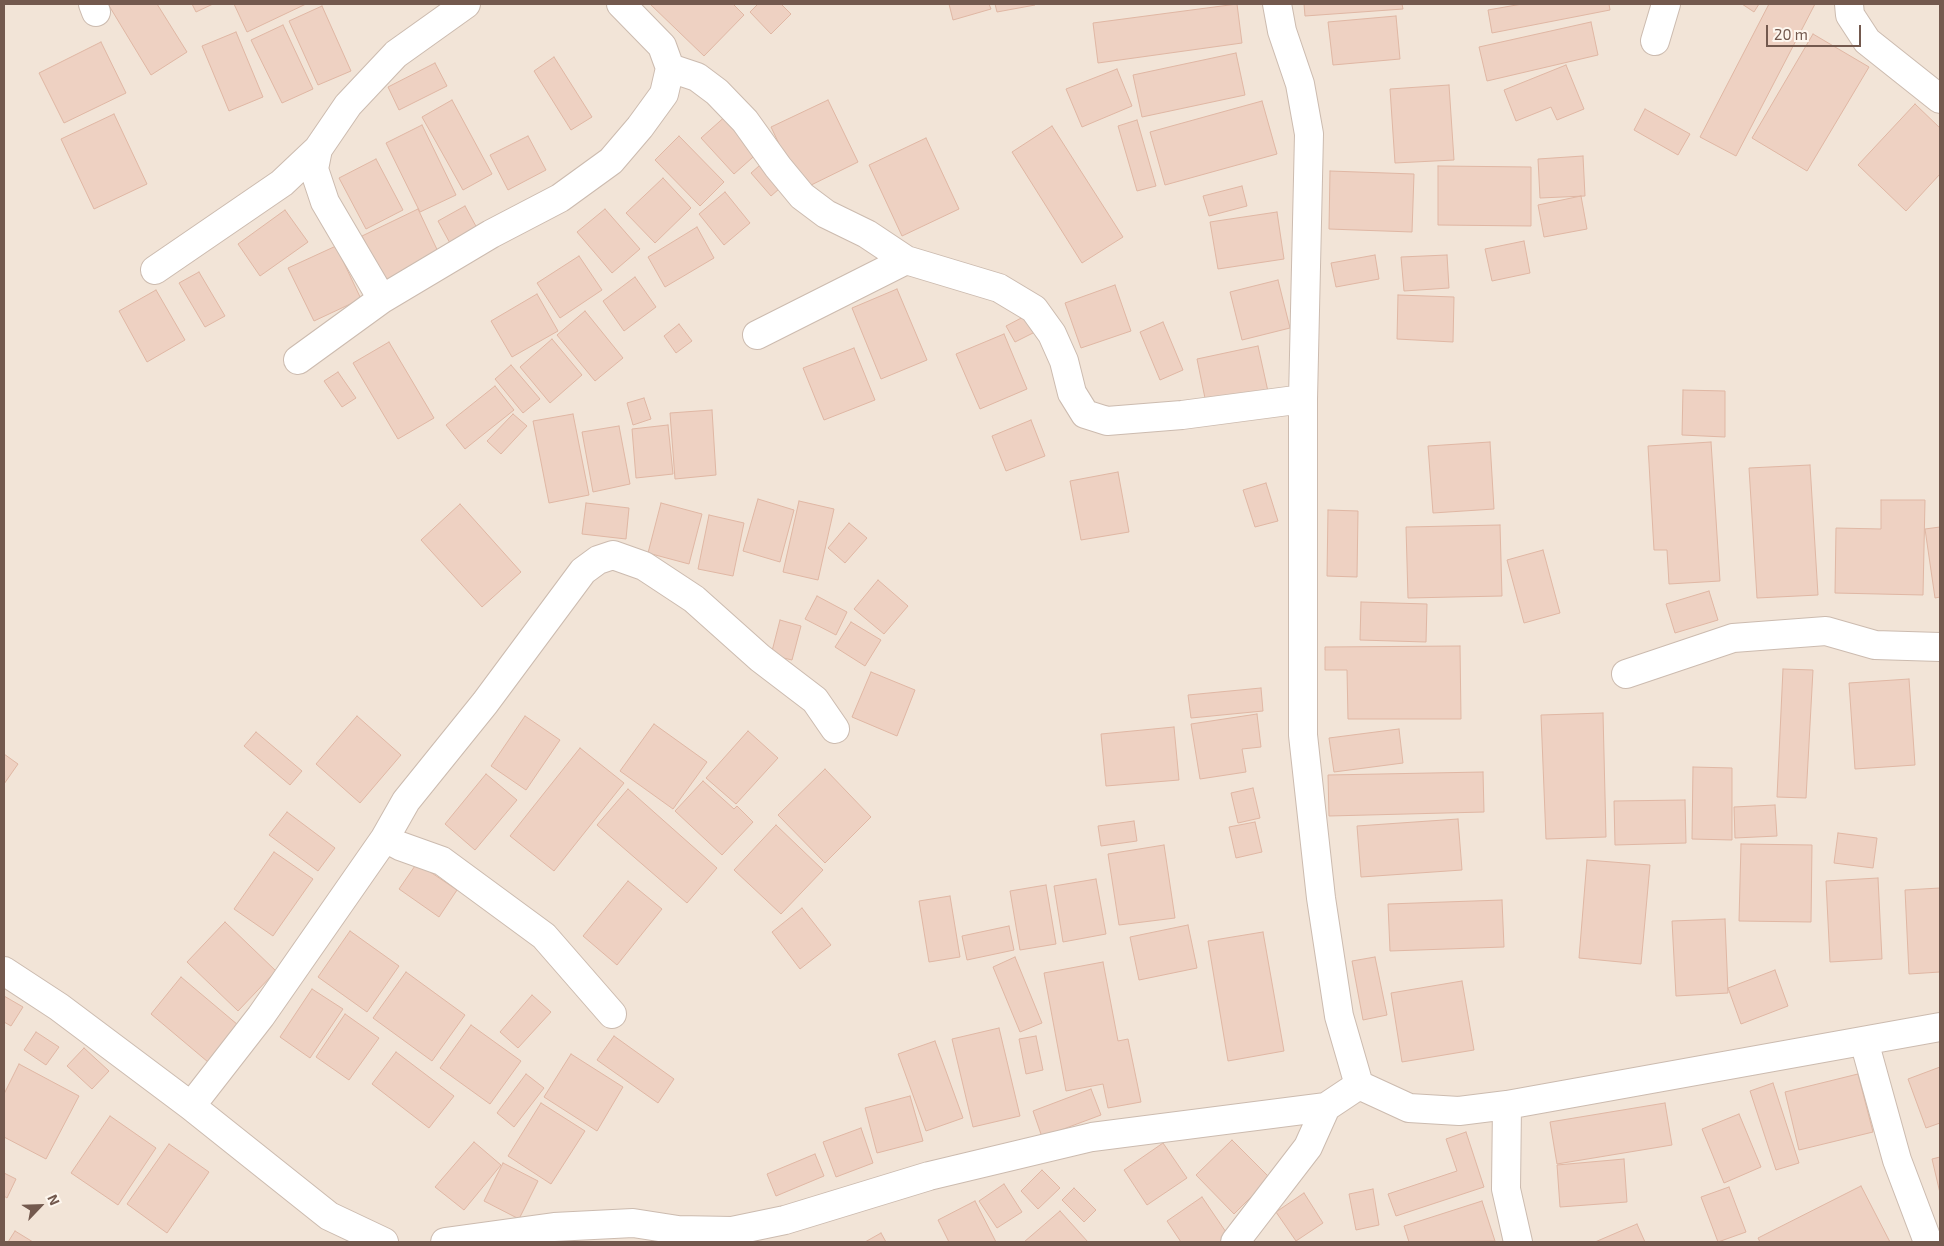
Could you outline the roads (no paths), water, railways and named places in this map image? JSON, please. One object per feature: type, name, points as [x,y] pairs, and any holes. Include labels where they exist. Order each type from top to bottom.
[{"type":"street","points":[[155,270],[282,182],[318,149],[348,105],[396,54],[466,4]]},
{"type":"street","points":[[298,360],[382,298],[491,234],[560,198],[611,161],[640,127],[664,94],[670,68],[662,46],[621,4]]},
{"type":"street","points":[[1276,4],[1282,31],[1300,84],[1308,134],[1303,400],[1303,735],[1321,898],[1337,1006],[1359,1085],[1409,1108],[1459,1111],[1507,1105],[1940,1027]]},
{"type":"street","points":[[1656,41],[1666,4]]},
{"type":"street","points":[[1849,4],[1850,15],[1868,41],[1940,99]]},
{"type":"street","points":[[670,68],[697,77],[717,92],[745,121],[778,167],[802,196],[826,214],[867,234],[906,260],[999,288],[1034,309],[1052,334],[1064,361],[1072,393],[1085,414],[1107,421],[1182,416],[1303,400]]},
{"type":"street","points":[[318,149],[314,169],[325,202],[382,298]]},
{"type":"street","points":[[757,335],[906,260]]},
{"type":"street","points":[[191,1106],[261,1016],[385,838],[406,801],[485,703],[583,571],[598,560],[614,554],[644,566],[694,599],[760,658],[815,700],[835,729]]},
{"type":"street","points":[[1626,674],[1733,638],[1826,631],[1875,645],[1940,647]]},
{"type":"street","points":[[385,838],[400,846],[442,860],[544,936],[612,1014]]},
{"type":"street","points":[[4,971],[59,1007],[191,1106],[329,1216],[384,1242]]},
{"type":"street","points":[[1864,1042],[1897,1160],[1928,1242]]},
{"type":"street","points":[[445,1242],[554,1227],[633,1222],[678,1230],[732,1231],[785,1220],[929,1176],[1092,1137],[1326,1107],[1359,1085]]},
{"type":"street","points":[[1507,1105],[1506,1189],[1518,1242]]},
{"type":"street","points":[[1235,1242],[1308,1148],[1326,1107]]}]
